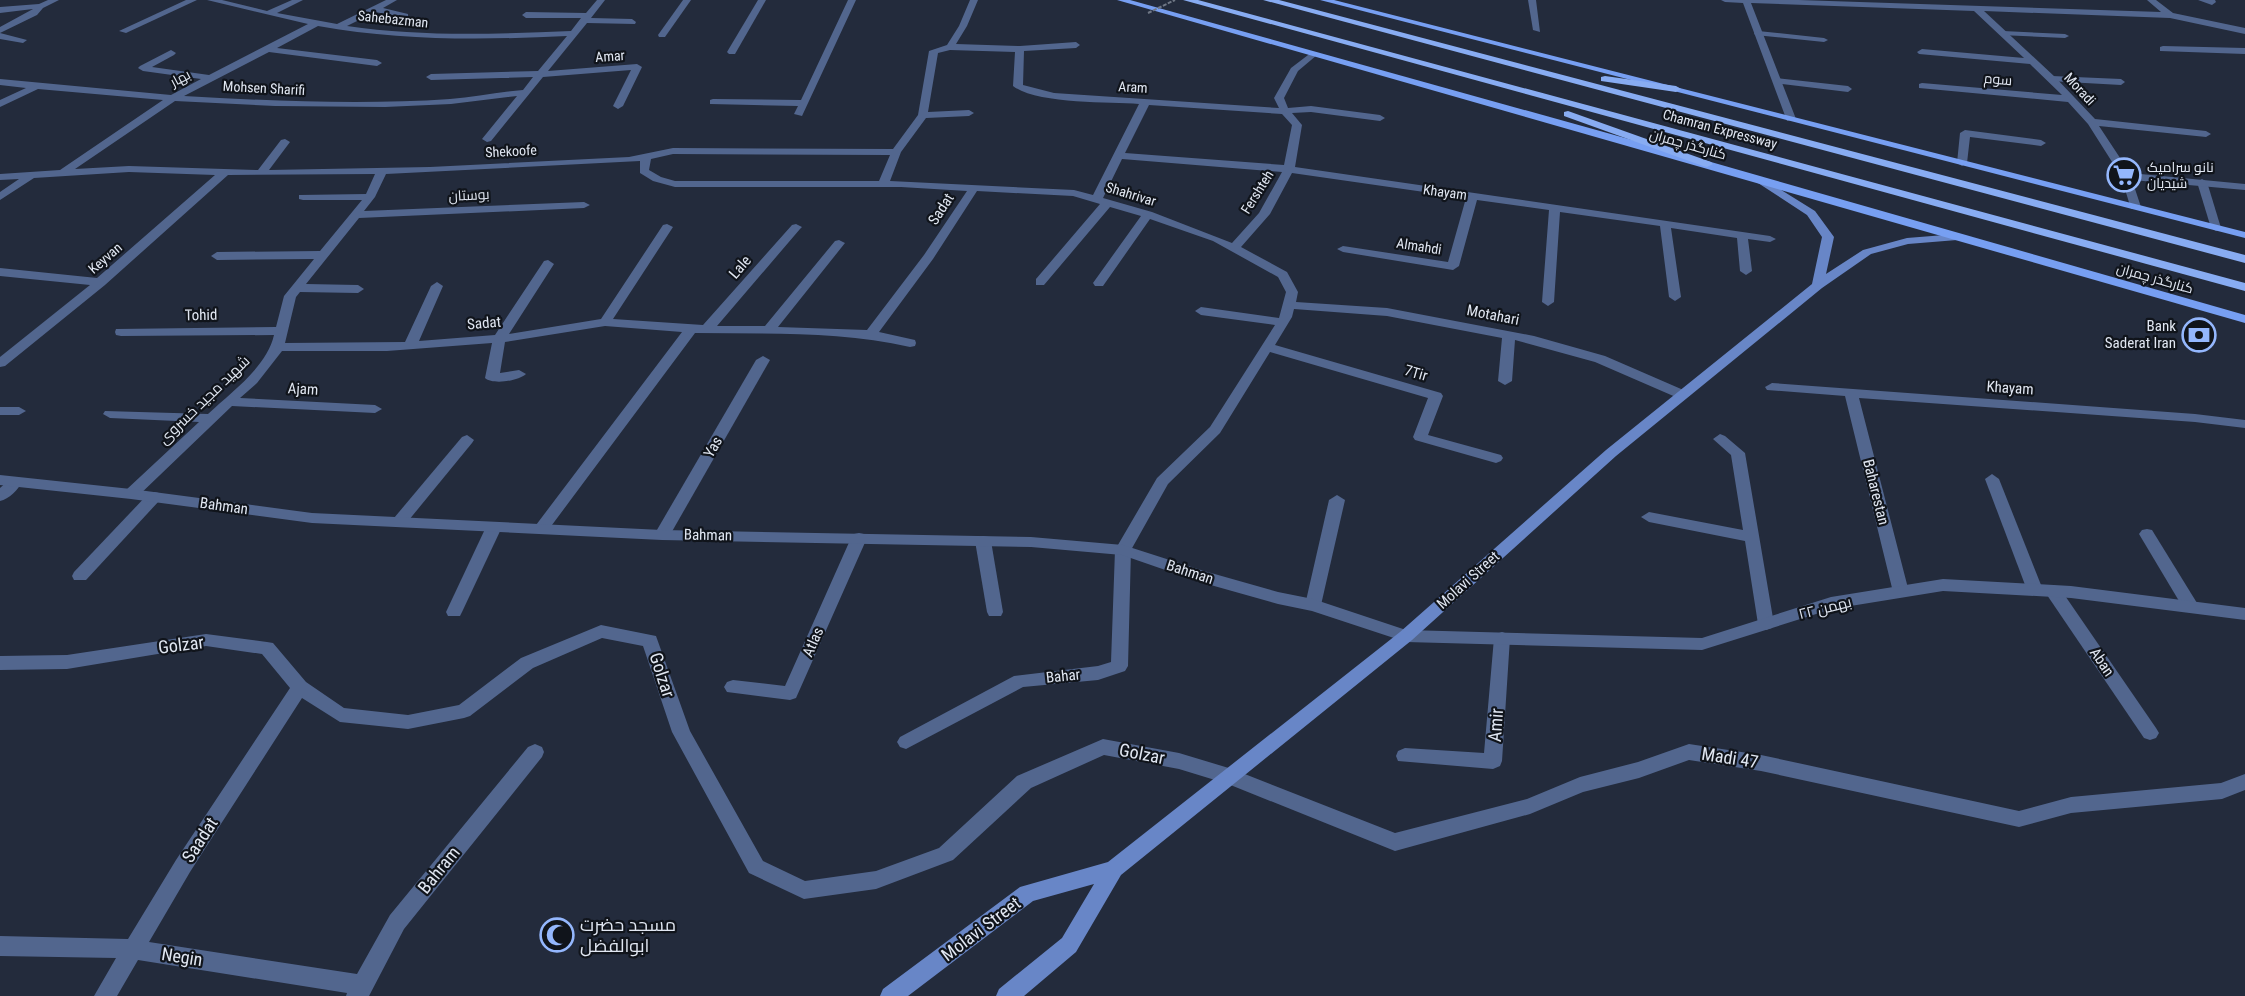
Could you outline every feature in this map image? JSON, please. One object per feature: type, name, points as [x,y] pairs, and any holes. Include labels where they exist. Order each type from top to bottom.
[{"type":"highway","name":"Chamran Expressway","points":[[1188,0],[2245,287]]},
{"type":"highway","name":"Chamran Expressway","points":[[1268,0],[2245,259]]},
{"type":"highway","points":[[1523,66],[1676,90]]},
{"type":"highway","points":[[1452,72],[1707,164]]},
{"type":"main road","name":"کنارگذر چمران","points":[[1121,0],[1707,164],[2245,320]]},
{"type":"main road","points":[[1324,0],[2245,235]]},
{"type":"main road","points":[[1762,181],[1811,213],[1828,237],[1818,285]]},
{"type":"main road","name":"Molavi Street","points":[[1007,996],[1069,945],[1114,869],[1406,636],[1611,453],[1818,285],[1867,252],[1907,241],[1957,237]]},
{"type":"main road","name":"Molavi Street","points":[[891,996],[1027,894],[1114,869]]},
{"type":"street","points":[[0,10],[40,6],[55,0]]},
{"type":"street","points":[[123,31],[193,0]]},
{"type":"street","name":"Sahebazman","points":[[211,0],[318,23],[380,33],[433,37],[499,37],[575,33]]},
{"type":"street","points":[[269,13],[299,0]]},
{"type":"street","points":[[340,26],[393,0]]},
{"type":"street","points":[[487,139],[601,0]]},
{"type":"street","points":[[662,35],[687,0]]},
{"type":"street","points":[[732,52],[762,0]]},
{"type":"street","points":[[799,114],[852,0]]},
{"type":"street","points":[[950,47],[963,26],[974,0]]},
{"type":"street","points":[[1532,0],[1537,30]]},
{"type":"street","points":[[1725,0],[1872,3],[1978,10],[2170,15],[2245,32]]},
{"type":"street","points":[[2073,0],[2084,12]]},
{"type":"street","points":[[2151,0],[2170,15]]},
{"type":"street","points":[[2202,0],[2212,2],[2210,0]]},
{"type":"street","points":[[1746,2],[1791,119]]},
{"type":"street","points":[[0,30],[34,13],[40,6]]},
{"type":"street","points":[[374,9],[405,16]]},
{"type":"street","name":"Moradi","points":[[1978,10],[2052,79],[2092,122],[2126,176],[2134,207]]},
{"type":"street","points":[[526,15],[632,22]]},
{"type":"street","name":"بهار","points":[[64,172],[174,97],[318,23]]},
{"type":"street","points":[[0,36],[23,40]]},
{"type":"street","points":[[883,184],[896,152],[923,115],[934,51],[950,47],[1020,49],[1076,45]]},
{"type":"street","points":[[267,49],[377,63]]},
{"type":"street","name":"Aram","points":[[1020,49],[1018,86],[1054,96],[1285,111],[1311,109],[1380,118]]},
{"type":"street","points":[[2163,49],[2245,51]]},
{"type":"street","points":[[1922,52],[2033,61]]},
{"type":"street","points":[[171,53],[143,68],[210,78]]},
{"type":"street","name":"Fershteh","points":[[1234,248],[1264,214],[1289,169],[1297,125],[1285,111],[1279,98],[1294,70],[1312,55]]},
{"type":"street","name":"Amar","points":[[541,74],[637,67],[618,106]]},
{"type":"street","points":[[432,77],[541,74]]},
{"type":"street","name":"Mohsen Sharifi","points":[[0,82],[174,97],[331,104],[442,102],[526,92]]},
{"type":"street","points":[[0,104],[37,86]]},
{"type":"street","name":"سوم","points":[[1922,86],[2071,99]]},
{"type":"street","points":[[1040,282],[1102,200],[1118,156],[1146,101]]},
{"type":"street","points":[[713,102],[803,103]]},
{"type":"street","points":[[923,115],[969,113]]},
{"type":"street","points":[[2092,122],[2206,134]]},
{"type":"street","points":[[1962,163],[1965,134],[2042,144]]},
{"type":"street","points":[[261,173],[285,142]]},
{"type":"street","name":"Shekoofe","points":[[0,177],[129,169],[261,173],[382,171],[646,158],[673,151],[896,152]]},
{"type":"street","name":"Khayam","points":[[1118,156],[1289,169],[1770,239]]},
{"type":"street","name":"Shahrivar","points":[[646,158],[644,171],[657,179],[675,184],[883,184],[1074,193],[1148,214],[1217,239],[1283,275],[1292,292],[1283,322],[1215,430],[1162,481],[1123,549]]},
{"type":"street","name":"Keyvan","points":[[0,363],[101,282],[226,171]]},
{"type":"street","name":"شهید مجید خسروی","points":[[131,494],[252,380],[278,347],[290,296],[370,197],[382,171]]},
{"type":"street","points":[[0,197],[32,175]]},
{"type":"street","points":[[2126,176],[2245,187]]},
{"type":"street","name":"Sadat","points":[[278,347],[410,346],[499,339],[605,322],[691,329],[871,334],[929,257],[974,188]]},
{"type":"street","name":"Almahdi","points":[[1343,249],[1453,266],[1472,196]]},
{"type":"street","points":[[303,197],[370,197]]},
{"type":"street","name":"بوستان","points":[[356,215],[584,205]]},
{"type":"street","points":[[1548,302],[1555,208]]},
{"type":"street","points":[[1099,283],[1148,214]]},
{"type":"street","points":[[1665,224],[1675,297]]},
{"type":"street","points":[[605,322],[667,227]]},
{"type":"street","name":"Lale","points":[[708,328],[796,227]]},
{"type":"street","points":[[1742,236],[1746,271]]},
{"type":"street","points":[[769,330],[839,243]]},
{"type":"street","points":[[217,256],[321,255]]},
{"type":"street","points":[[519,374],[492,378],[499,339],[548,264]]},
{"type":"street","points":[[0,272],[101,282]]},
{"type":"street","points":[[410,346],[437,286]]},
{"type":"street","points":[[297,288],[358,289]]},
{"type":"street","name":"Motahari","points":[[1289,305],[1387,312],[1509,335],[1600,359],[1683,395]]},
{"type":"street","points":[[1201,311],[1283,322]]},
{"type":"street","points":[[541,529],[691,329]]},
{"type":"street","name":"Tohid","points":[[121,332],[282,331]]},
{"type":"street","points":[[871,334],[910,343]]},
{"type":"street","points":[[1505,381],[1509,335]]},
{"type":"street","name":"7Tir","points":[[1267,347],[1436,396],[1420,437],[1496,458]]},
{"type":"street","name":"Yas","points":[[662,535],[763,360]]},
{"type":"street","name":"Khayam","points":[[1772,387],[2194,418],[2245,424]]},
{"type":"street","name":"Baharestan","points":[[1851,392],[1901,592]]},
{"type":"street","name":"Ajam","points":[[229,402],[375,409]]},
{"type":"street","points":[[0,411],[19,411]]},
{"type":"street","points":[[110,414],[211,418]]},
{"type":"street","points":[[1720,439],[1738,453],[1766,624]]},
{"type":"street","points":[[399,522],[467,440]]},
{"type":"street","points":[[1992,479],[2035,590]]},
{"type":"street","points":[[0,496],[8,481]]},
{"type":"street","name":"Bahman","points":[[8,481],[131,494],[312,518],[662,535],[983,541],[1123,549],[1200,576],[1278,598],[1313,605],[1406,636]]},
{"type":"street","points":[[80,576],[154,497]]},
{"type":"street","points":[[1313,605],[1337,500]]},
{"type":"street","points":[[1649,517],[1752,537]]},
{"type":"street","points":[[454,612],[494,526]]},
{"type":"street","points":[[2146,534],[2191,607]]},
{"type":"street","name":"Atlas","points":[[733,687],[790,693],[858,538]]},
{"type":"street","points":[[983,541],[995,612]]},
{"type":"street","name":"Bahar","points":[[906,742],[1020,681],[1098,673],[1119,666],[1123,549]]},
{"type":"street","name":"۲۲ بهمن","points":[[1406,636],[1702,644],[1832,603],[1943,585],[2054,591],[2244,615]]},
{"type":"street","name":"Aban","points":[[2054,591],[2150,733]]},
{"type":"street","name":"Golzar","points":[[0,663],[67,662],[206,640],[267,648],[300,687],[340,715],[408,722],[464,711],[527,663],[601,631],[650,641],[681,732],[756,867],[804,890],[876,880],[946,854],[1024,782],[1104,747],[1179,761],[1232,777]]},
{"type":"street","name":"Amir","points":[[1405,756],[1493,761],[1502,638]]},
{"type":"street","name":"Saadat","points":[[105,996],[183,866],[300,687]]},
{"type":"street","name":"Bahram","points":[[360,990],[397,922],[535,752]]},
{"type":"street","name":"Madi 47","points":[[1232,777],[1395,842],[1530,806],[1580,785],[1639,770],[1689,752],[1761,763],[2019,819],[2071,806],[2222,791],[2245,782]]},
{"type":"street","name":"Negin","points":[[0,946],[133,950],[360,990]]},
{"type":"lane","points":[[1758,33],[1824,40]]},
{"type":"lane","points":[[2003,33],[2065,36]]},
{"type":"lane","points":[[2052,79],[2121,82]]},
{"type":"lane","points":[[1776,81],[1848,89]]},
{"type":"lane","points":[[2202,182],[2216,228]]},
{"type":"path","points":[[1148,13],[1175,0]]},
{"type":"place","name":"نانو سرامیک شیدیان","points":[[2124,175]]},
{"type":"place","name":"Bank Saderat Iran","points":[[2199,335]]},
{"type":"place","name":"مسجد حضرت ابوالفضل","points":[[557,935]]}]
